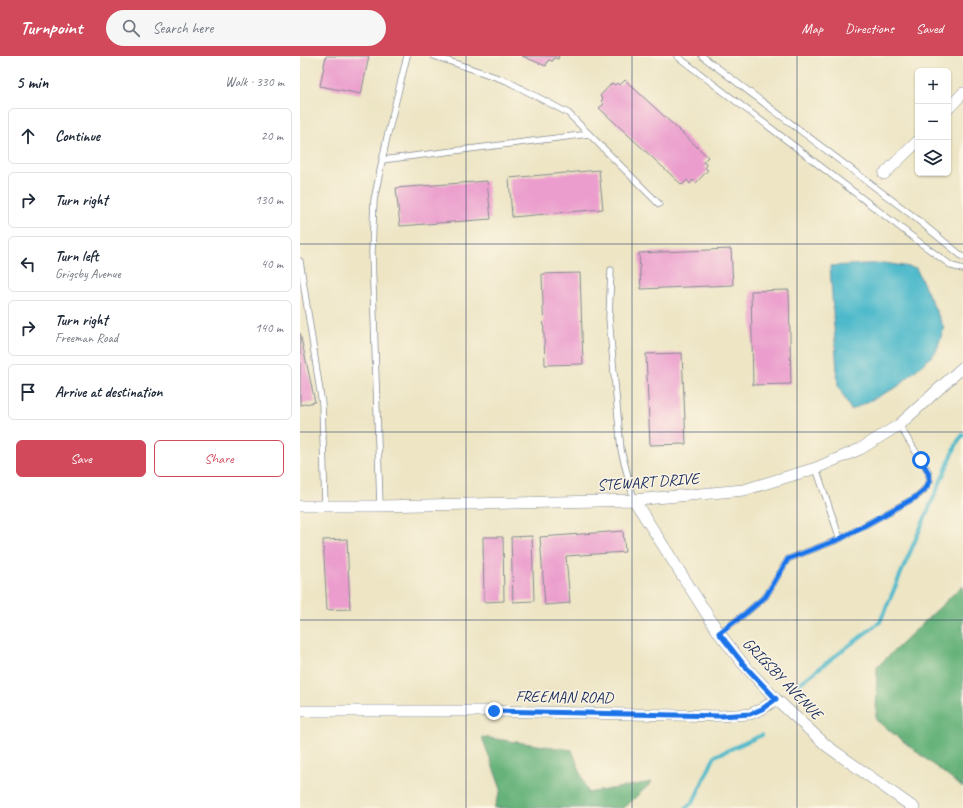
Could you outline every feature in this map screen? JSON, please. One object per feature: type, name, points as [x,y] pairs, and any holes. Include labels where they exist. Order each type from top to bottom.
[{"type":"street","points":[[951,106],[963,93]]},
{"type":"street","points":[[884,174],[915,144]]},
{"type":"street","name":"STEWART DRIVE","points":[[300,506],[380,506],[634,500],[744,490],[816,468],[860,450],[899,425],[963,368]]},
{"type":"street","name":"GRIGSBY AVENUE","points":[[634,500],[719,633],[744,665],[776,699],[827,746],[914,808]]},
{"type":"street","name":"FREEMAN ROAD","points":[[300,711],[502,711],[721,716],[750,714],[762,709],[776,699]]},
{"type":"lane","points":[[380,506],[372,253],[374,200],[387,137],[407,56]]},
{"type":"lane","points":[[434,56],[507,81],[568,113],[659,204]]},
{"type":"lane","points":[[676,56],[923,245],[952,266],[963,269]]},
{"type":"lane","points":[[702,56],[913,216],[963,257]]},
{"type":"lane","points":[[382,160],[589,134]]},
{"type":"lane","points":[[300,261],[322,404],[325,506]]},
{"type":"lane","points":[[611,270],[609,318],[621,450],[634,500]]},
{"type":"lane","points":[[719,633],[766,596],[788,559],[840,539],[916,497],[924,490],[930,481],[928,472],[899,425]]},
{"type":"lane","points":[[816,468],[840,539]]},
{"type":"green space","points":[[963,585],[963,788],[876,720],[877,667]]},
{"type":"green space","points":[[482,737],[572,750],[588,793],[652,782],[624,808],[494,808],[501,789]]},
{"type":"water","points":[[884,263],[916,268],[944,328],[936,352],[897,387],[851,410],[838,386],[830,266]]},
{"type":"building","points":[[326,56],[369,56],[361,94],[320,86]]},
{"type":"building","points":[[522,56],[559,56],[558,59],[554,58],[553,61],[548,60],[546,66]]},
{"type":"building","points":[[625,80],[708,157],[703,162],[707,165],[705,168],[708,170],[696,183],[693,180],[690,184],[687,180],[682,185],[599,108],[604,104],[601,101],[603,99],[600,96],[612,83],[615,85],[617,83],[620,85]]},
{"type":"building","points":[[599,170],[603,209],[512,217],[509,178]]},
{"type":"building","points":[[487,181],[491,219],[400,226],[396,188]]},
{"type":"building","points":[[731,249],[733,285],[641,289],[639,253]]},
{"type":"building","points":[[580,273],[583,364],[545,365],[542,274]]},
{"type":"building","points":[[789,290],[791,384],[753,385],[751,291]]},
{"type":"building","points":[[300,333],[315,402],[300,405]]},
{"type":"building","points":[[682,353],[686,444],[650,445],[646,354]]},
{"type":"building","points":[[623,531],[625,552],[566,556],[570,603],[545,605],[540,537]]},
{"type":"building","points":[[532,536],[534,601],[513,602],[511,537]]},
{"type":"building","points":[[483,537],[503,537],[504,601],[484,602]]},
{"type":"building","points":[[347,539],[350,609],[327,610],[323,540]]},
{"type":"waterway","points":[[796,686],[880,622],[958,441],[963,435]]},
{"type":"waterway","points":[[686,808],[693,802],[715,756],[762,735]]},
{"type":"route","points":[[494,711],[721,716],[750,714],[762,709],[776,699],[744,665],[719,633],[766,596],[788,559],[840,539],[916,497],[924,490],[930,481],[928,472],[921,460]]}]
